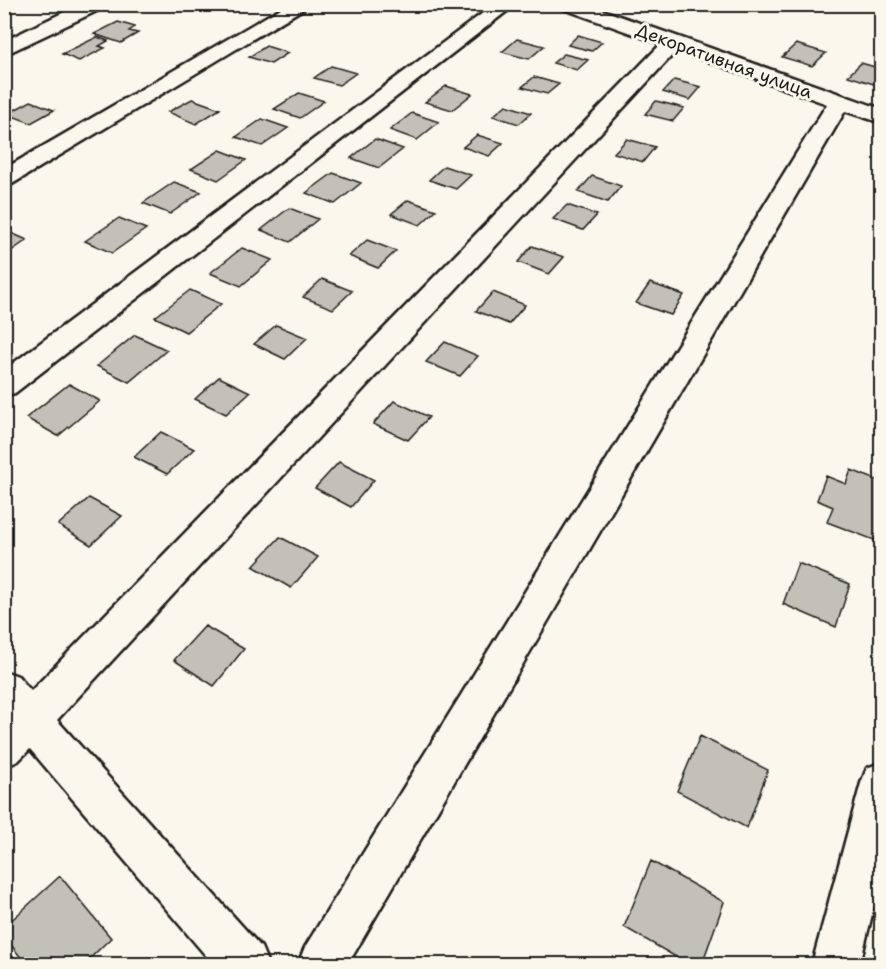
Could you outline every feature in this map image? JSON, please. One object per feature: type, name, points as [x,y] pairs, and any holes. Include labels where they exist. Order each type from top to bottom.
[{"type":"street","points":[[4,49],[97,4]]},
{"type":"street","points":[[4,179],[302,4]]},
{"type":"street","points":[[4,386],[507,4]]},
{"type":"street","name":"Декоративная улица","points":[[567,4],[672,44],[882,117]]},
{"type":"street","points":[[244,964],[13,719],[672,44]]},
{"type":"street","points":[[322,964],[839,102]]},
{"type":"street","points":[[836,964],[882,783]]},
{"type":"building","points":[[118,22],[135,27],[129,31],[138,33],[121,43],[94,34]]},
{"type":"building","points":[[578,35],[602,42],[592,51],[568,45]]},
{"type":"building","points":[[97,37],[108,41],[99,46],[105,48],[79,61],[62,54]]},
{"type":"building","points":[[517,39],[544,46],[529,59],[502,52]]},
{"type":"building","points":[[796,44],[826,53],[812,66],[782,57]]},
{"type":"building","points":[[266,46],[288,53],[271,64],[249,57]]},
{"type":"building","points":[[564,54],[588,60],[577,70],[553,63]]},
{"type":"building","points":[[861,63],[882,69],[880,86],[848,76]]},
{"type":"building","points":[[331,66],[356,73],[339,85],[314,78]]},
{"type":"building","points":[[534,77],[559,84],[547,94],[522,87]]},
{"type":"building","points":[[674,80],[701,87],[690,100],[663,92]]},
{"type":"building","points":[[446,86],[472,94],[452,110],[425,102]]},
{"type":"building","points":[[299,93],[324,101],[300,118],[274,109]]},
{"type":"building","points":[[192,99],[220,109],[196,124],[168,112]]},
{"type":"building","points":[[31,101],[54,110],[31,123],[7,114]]},
{"type":"building","points":[[656,101],[684,108],[673,121],[645,114]]},
{"type":"building","points":[[506,105],[531,113],[519,124],[493,116]]},
{"type":"building","points":[[412,113],[439,122],[417,140],[390,130]]},
{"type":"building","points":[[262,119],[288,128],[262,146],[236,137]]},
{"type":"building","points":[[477,135],[503,143],[489,156],[463,147]]},
{"type":"building","points":[[375,139],[403,149],[379,168],[351,158]]},
{"type":"building","points":[[627,139],[655,147],[643,162],[614,153]]},
{"type":"building","points":[[220,150],[246,160],[218,180],[191,169]]},
{"type":"building","points":[[444,166],[471,175],[456,189],[429,180]]},
{"type":"building","points":[[333,173],[361,183],[335,204],[306,193]]},
{"type":"building","points":[[592,176],[621,186],[608,202],[578,192]]},
{"type":"building","points":[[174,182],[201,192],[170,214],[143,203]]},
{"type":"building","points":[[408,200],[436,210],[420,225],[391,214]]},
{"type":"building","points":[[567,205],[597,215],[583,230],[553,219]]},
{"type":"building","points":[[289,208],[318,219],[290,242],[261,230]]},
{"type":"building","points":[[119,218],[146,229],[112,253],[85,241]]},
{"type":"building","points":[[4,230],[27,240],[4,256]]},
{"type":"building","points":[[367,240],[396,251],[378,268],[349,256]]},
{"type":"building","points":[[532,246],[564,257],[549,274],[518,262]]},
{"type":"building","points":[[242,248],[272,260],[241,286],[210,273]]},
{"type":"building","points":[[322,279],[352,291],[333,309],[303,297]]},
{"type":"building","points":[[650,283],[684,295],[671,315],[636,303]]},
{"type":"building","points":[[190,290],[221,304],[186,332],[155,317]]},
{"type":"building","points":[[493,292],[525,305],[509,324],[476,311]]},
{"type":"building","points":[[276,325],[307,338],[285,359],[254,344]]},
{"type":"building","points":[[135,335],[167,350],[129,382],[97,366]]},
{"type":"building","points":[[445,342],[478,356],[460,376],[426,362]]},
{"type":"building","points":[[219,377],[250,392],[226,414],[195,399]]},
{"type":"building","points":[[69,384],[100,401],[58,436],[26,418]]},
{"type":"building","points":[[394,401],[429,417],[408,440],[373,424]]},
{"type":"building","points":[[161,432],[194,449],[167,474],[134,457]]},
{"type":"building","points":[[339,462],[374,480],[351,507],[315,488]]},
{"type":"building","points":[[851,470],[882,482],[882,543],[827,522],[833,507],[817,500],[826,476],[846,484]]},
{"type":"building","points":[[89,498],[122,516],[91,545],[58,525]]},
{"type":"building","points":[[280,537],[318,557],[291,588],[253,566]]},
{"type":"building","points":[[798,563],[850,584],[836,627],[783,604]]},
{"type":"building","points":[[205,626],[244,649],[214,686],[174,660]]},
{"type":"building","points":[[700,736],[768,770],[747,828],[677,791]]},
{"type":"building","points":[[651,861],[724,902],[702,964],[688,964],[624,927]]},
{"type":"building","points":[[60,876],[111,938],[84,964],[26,964],[4,936],[4,927]]}]
